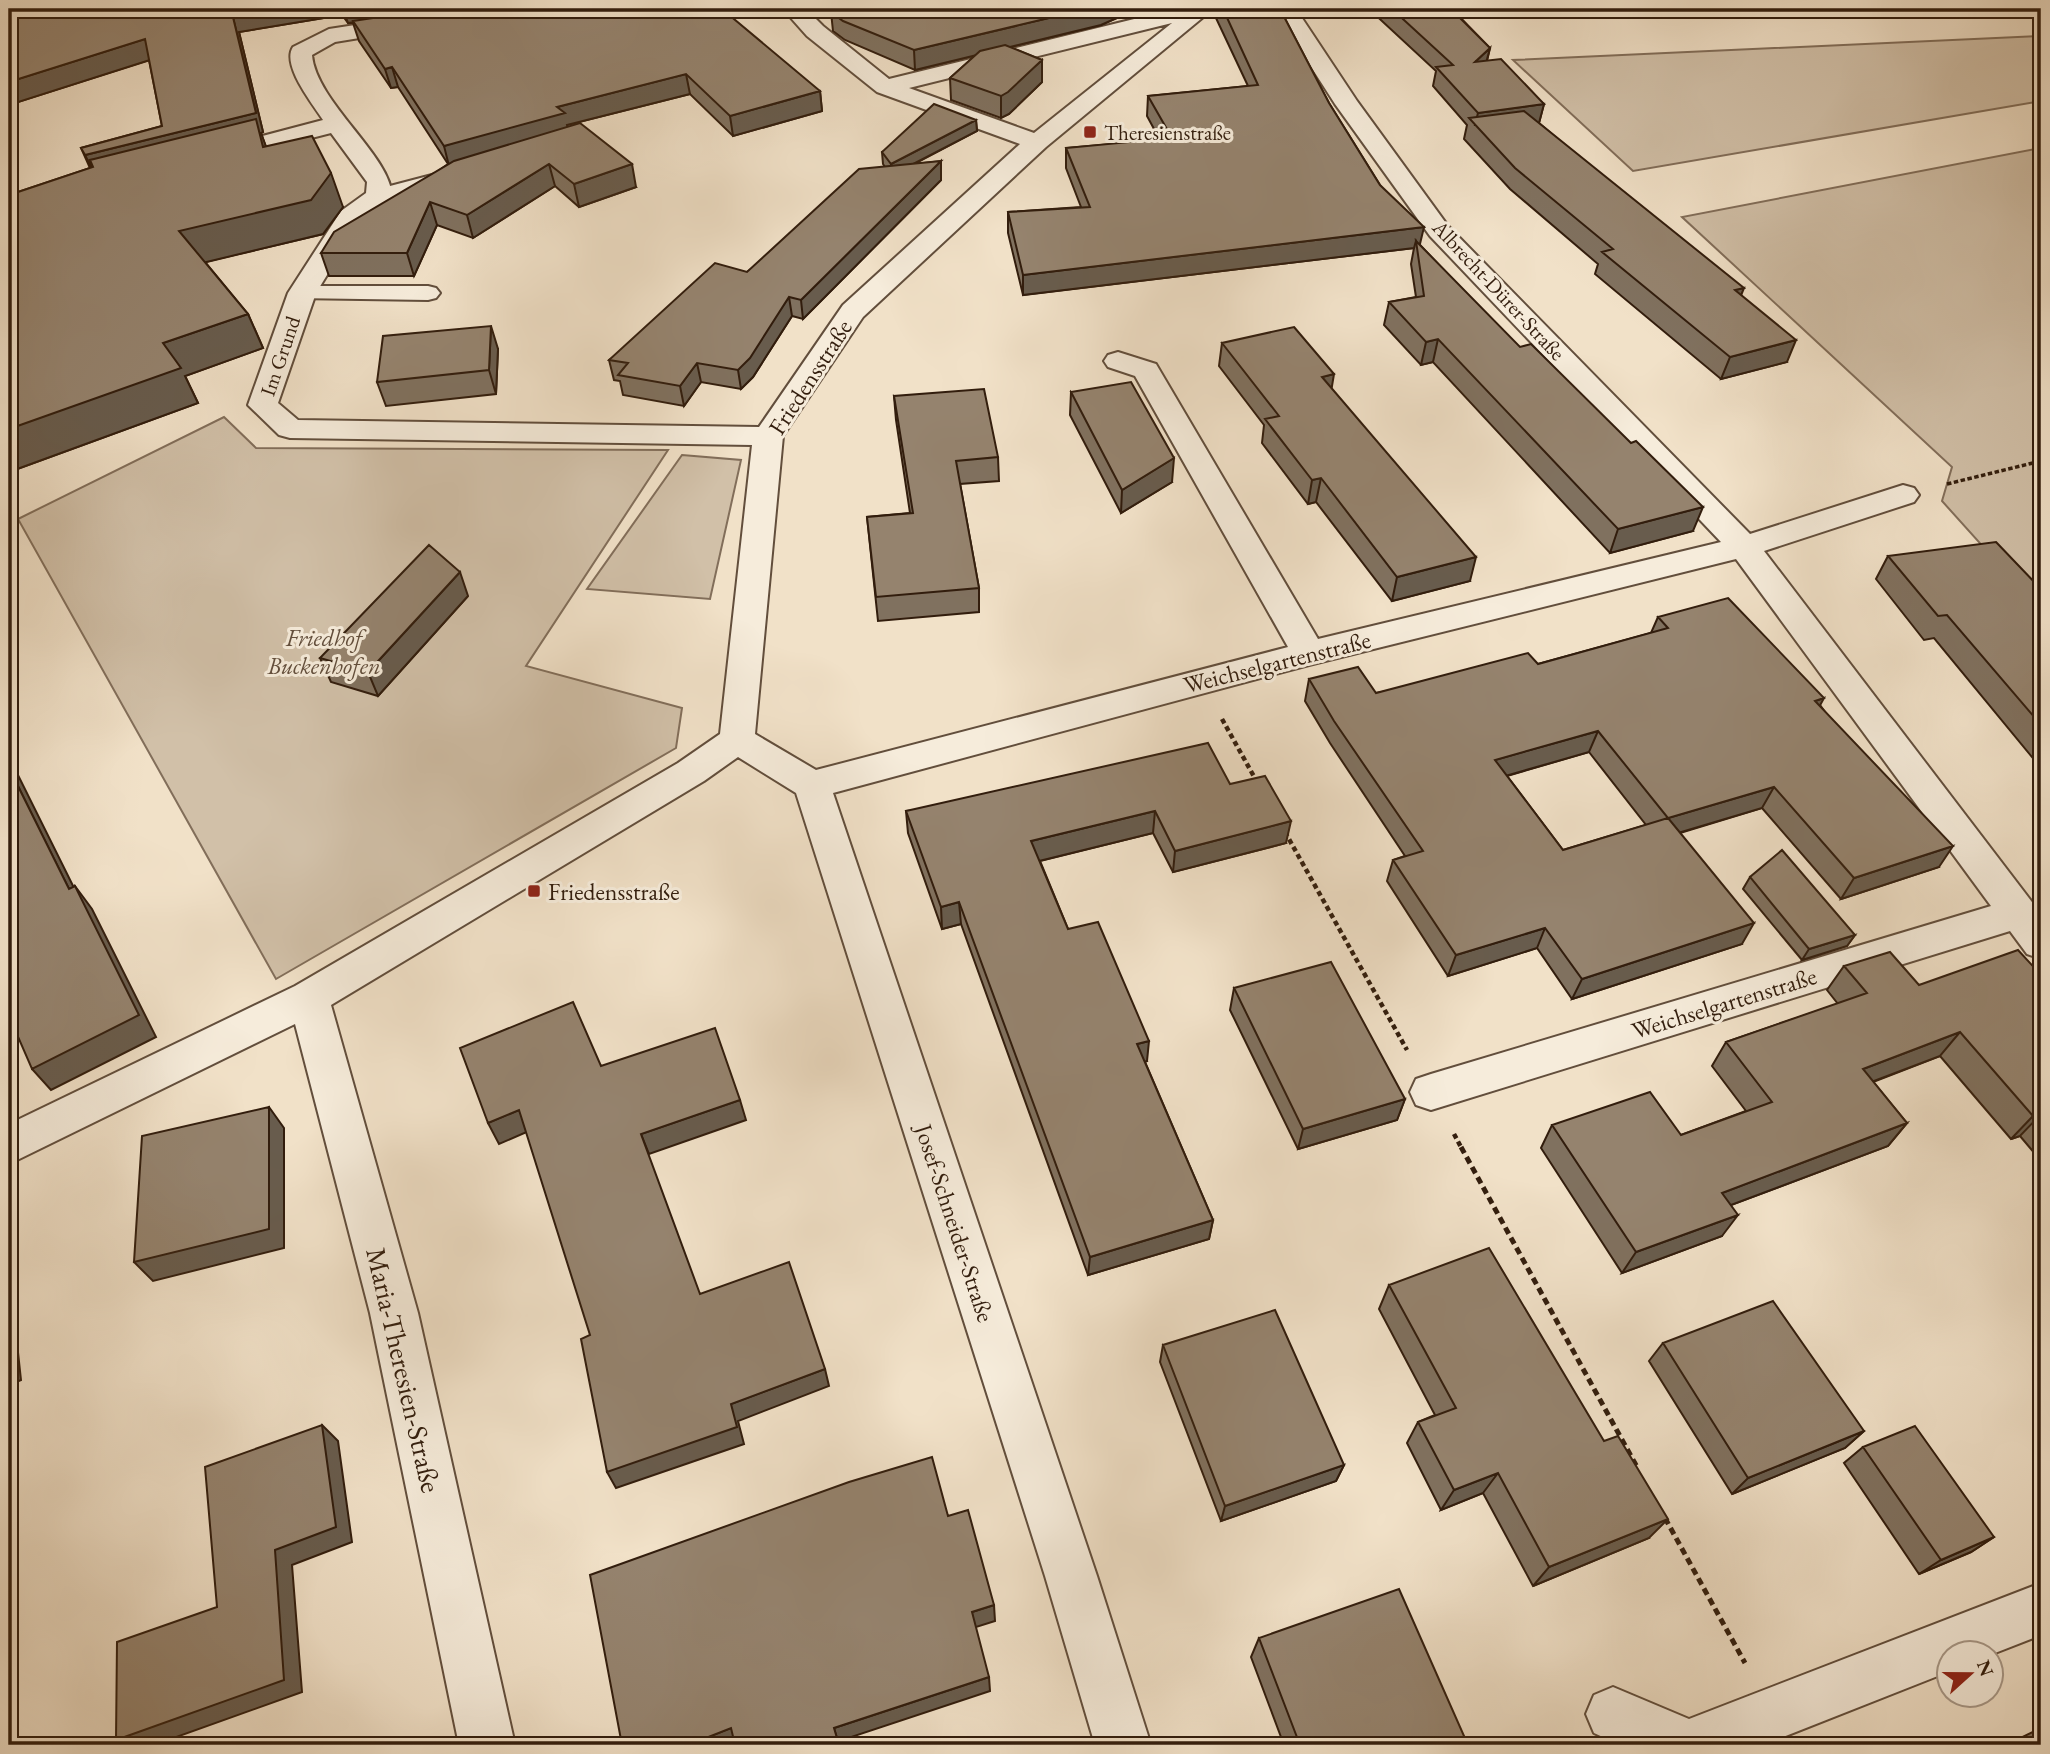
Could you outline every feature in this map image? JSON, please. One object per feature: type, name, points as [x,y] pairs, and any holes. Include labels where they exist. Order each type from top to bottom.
[{"type":"street","points":[[379,197],[379,182],[337,124],[302,68],[302,52],[329,36],[500,9]]},
{"type":"street","points":[[794,9],[815,31],[885,87],[1037,142]]},
{"type":"street","points":[[885,87],[1200,9]]},
{"type":"street","name":"Friedensstraße","points":[[737,740],[768,436],[853,312],[1037,142],[1200,9]]},
{"type":"street","name":"Albrecht-Dürer-Straße","points":[[1285,9],[1347,104],[1440,231],[1744,547]]},
{"type":"street","points":[[193,161],[337,124]]},
{"type":"street","name":"Im Grund","points":[[379,197],[350,216],[302,293],[263,405],[290,429],[768,436]]},
{"type":"street","points":[[1118,361],[1146,370],[1308,653]]},
{"type":"street","name":"Weichselgartenstraße","points":[[812,785],[1308,653],[1744,547],[1903,495]]},
{"type":"street","name":"Weichselgartenstraße","points":[[1431,1092],[2029,928],[1744,547]]},
{"type":"street","points":[[9,1145],[309,998],[691,772],[737,740],[812,785]]},
{"type":"street","name":"Josef-Schneider-Straße","points":[[812,785],[1071,1577],[1123,1745]]},
{"type":"street","name":"Maria-Theresien-Straße","points":[[309,998],[394,1313],[487,1745]]},
{"type":"street","points":[[1694,1745],[2041,1609]]},
{"type":"street","points":[[1613,1714],[1683,1745]]},
{"type":"lane","points":[[379,197],[471,170]]},
{"type":"lane","points":[[302,293],[428,293]]},
{"type":"path","points":[[1903,495],[2041,461]]},
{"type":"path","points":[[1201,682],[1262,790]]},
{"type":"path","points":[[1282,827],[1639,1470]]},
{"type":"path","points":[[1659,1506],[1773,1713]]},
{"type":"green space","points":[[2041,36],[2041,101],[1633,171],[1513,60]]},
{"type":"green space","points":[[2041,148],[2041,611],[1942,501],[1952,467],[1682,217]]},
{"type":"green space","name":"Friedhof Buckenhofen","points":[[224,417],[256,448],[668,450],[526,666],[682,708],[676,748],[276,979],[18,519]]},
{"type":"green space","points":[[682,455],[741,460],[710,599],[587,589]]},
{"type":"building","points":[[9,9],[256,9],[232,13],[256,113],[85,155],[81,148],[162,126],[145,39],[9,82]]},
{"type":"building","points":[[433,9],[527,9],[530,13],[549,9],[722,9],[820,91],[730,116],[686,74],[557,107],[565,113],[444,146],[392,67],[385,69],[353,21]]},
{"type":"building","points":[[844,9],[953,9],[959,14],[973,9],[1087,9],[914,50],[843,21],[831,12]]},
{"type":"building","points":[[1223,9],[1280,9],[1329,103],[1380,185],[1424,227],[1023,275],[1008,212],[1090,207],[1066,148],[1172,138],[1148,96],[1258,85]]},
{"type":"building","points":[[1392,9],[1451,9],[1490,48],[1475,62],[1501,59],[1544,104],[1478,113],[1436,67],[1453,65]]},
{"type":"building","points":[[1005,45],[1042,60],[1008,92],[1001,96],[950,78],[980,51]]},
{"type":"building","points":[[934,104],[976,120],[891,164],[882,152]]},
{"type":"building","points":[[1524,111],[1744,288],[1735,290],[1796,340],[1730,357],[1602,252],[1613,249],[1515,168],[1469,118]]},
{"type":"building","points":[[256,119],[263,147],[312,136],[331,173],[311,200],[179,231],[248,314],[163,343],[181,368],[9,429],[9,195],[93,167],[90,160]]},
{"type":"building","points":[[580,123],[632,164],[574,184],[549,164],[467,215],[430,202],[407,253],[321,253],[334,232],[454,161]]},
{"type":"building","points":[[941,161],[801,300],[789,297],[750,358],[738,370],[697,363],[680,386],[618,375],[628,363],[609,360],[715,263],[747,272],[859,169]]},
{"type":"building","points":[[1416,241],[1520,347],[1531,344],[1631,443],[1636,441],[1703,507],[1618,529],[1438,339],[1426,342],[1389,302],[1424,296]]},
{"type":"building","points":[[491,326],[489,370],[377,382],[383,336]]},
{"type":"building","points":[[1294,327],[1334,374],[1322,377],[1476,557],[1397,577],[1321,478],[1312,480],[1265,419],[1279,416],[1222,343]]},
{"type":"building","points":[[1131,382],[1174,458],[1122,490],[1071,392]]},
{"type":"building","points":[[984,389],[998,457],[956,461],[979,588],[876,597],[867,517],[913,513],[894,396]]},
{"type":"building","points":[[1996,542],[2041,589],[2041,725],[1947,615],[1938,616],[1888,556]]},
{"type":"building","points":[[429,545],[460,572],[368,672],[320,658]]},
{"type":"building","points":[[1728,598],[1824,698],[1815,701],[1953,846],[1854,878],[1774,787],[1668,818],[1754,923],[1582,979],[1545,928],[1456,955],[1393,860],[1423,851],[1334,721],[1309,679],[1358,667],[1376,693],[1528,653],[1538,664],[1668,628],[1658,617]],"holes":[[[1598,731],[1668,818],[1563,850],[1495,760]]]},
{"type":"building","points":[[1208,743],[1230,784],[1265,776],[1291,821],[1175,851],[1155,811],[1031,841],[1068,929],[1098,922],[1149,1041],[1137,1044],[1213,1220],[1090,1257],[959,902],[941,907],[906,811]]},
{"type":"building","points":[[9,768],[69,889],[75,886],[139,1015],[32,1069],[9,1016]]},
{"type":"building","points":[[1782,850],[1855,935],[1809,949],[1750,877]]},
{"type":"building","points":[[2018,950],[2041,975],[2041,1113],[2033,1116],[1960,1032],[1863,1069],[1907,1123],[1722,1193],[1738,1215],[1636,1252],[1552,1125],[1650,1092],[1681,1135],[1772,1102],[1726,1042],[1867,993],[1844,966],[1890,952],[1919,985]]},
{"type":"building","points":[[1331,962],[1405,1099],[1303,1129],[1234,988]]},
{"type":"building","points":[[573,1002],[601,1066],[715,1028],[740,1100],[641,1134],[700,1294],[789,1262],[825,1369],[731,1404],[737,1427],[607,1472],[581,1339],[590,1335],[519,1110],[488,1123],[460,1048]]},
{"type":"building","points":[[269,1107],[269,1229],[134,1262],[142,1136]]},
{"type":"building","points":[[1489,1248],[1604,1441],[1618,1436],[1668,1519],[1549,1567],[1498,1473],[1454,1490],[1418,1422],[1456,1408],[1389,1285]]},
{"type":"building","points":[[1773,1301],[1864,1431],[1748,1478],[1663,1343]]},
{"type":"building","points":[[1275,1310],[1344,1465],[1225,1506],[1163,1345]]},
{"type":"building","points":[[322,1425],[336,1527],[275,1550],[284,1680],[116,1740],[117,1642],[217,1607],[205,1467]]},
{"type":"building","points":[[1915,1426],[1994,1537],[1941,1560],[1863,1447]]},
{"type":"building","points":[[932,1457],[948,1516],[968,1510],[994,1605],[972,1612],[989,1677],[834,1728],[839,1745],[735,1745],[731,1728],[688,1745],[622,1745],[590,1575],[849,1482]]},
{"type":"building","points":[[1399,1589],[1468,1745],[1300,1745],[1259,1638]]},
{"type":"place","name":"Theresienstraße","points":[[1090,132]]},
{"type":"place","name":"Friedensstraße","points":[[534,891]]}]
